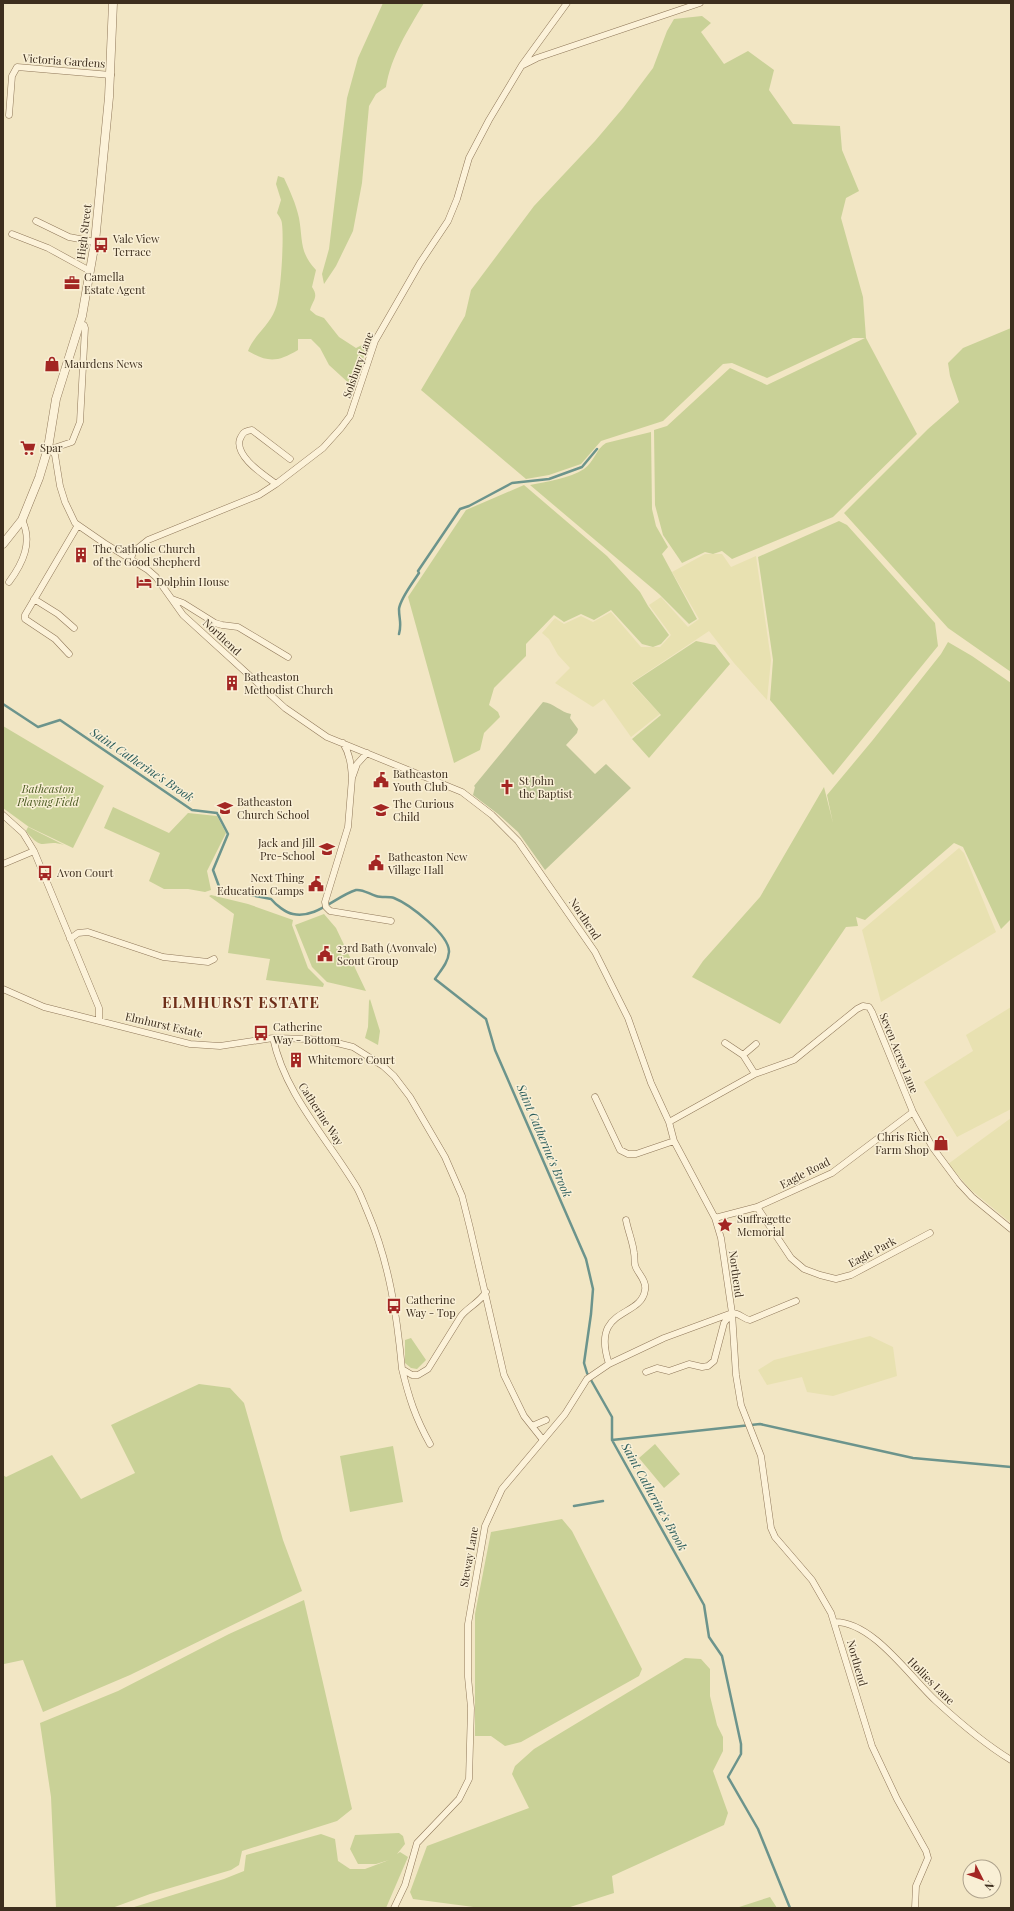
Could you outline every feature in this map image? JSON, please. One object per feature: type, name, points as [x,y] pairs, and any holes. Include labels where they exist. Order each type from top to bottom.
[{"type":"street","name":"High Street","points":[[3,544],[22,520],[50,448],[56,399],[80,325],[95,242],[111,75],[113,3]]},
{"type":"street","name":"Solsbury Lane","points":[[131,559],[133,552],[148,540],[259,495],[276,484],[323,448],[350,416],[375,341],[420,263],[448,221],[457,199],[469,158],[489,120],[522,65],[567,3]]},
{"type":"street","points":[[522,65],[537,58],[700,3]]},
{"type":"street","name":"Victoria Gardens","points":[[9,115],[12,76],[17,67],[111,75]]},
{"type":"street","points":[[36,221],[69,237],[95,242]]},
{"type":"street","points":[[12,234],[48,248],[90,272]]},
{"type":"street","points":[[70,654],[55,639],[25,619],[24,615],[76,524],[65,502],[57,473],[55,455],[50,448],[72,442],[80,422],[85,328],[84,325],[80,325]]},
{"type":"street","points":[[276,484],[245,458],[240,450],[239,442],[242,434],[245,431],[252,430],[290,459]]},
{"type":"street","points":[[9,582],[20,568],[24,559],[27,531],[22,520]]},
{"type":"street","name":"Northend","points":[[76,524],[156,577],[183,615],[285,708],[314,729],[343,743],[464,794],[492,815],[513,834],[595,952],[628,1018],[651,1083],[669,1122],[674,1140],[715,1218],[721,1238],[732,1313],[736,1375],[741,1405],[761,1456],[771,1528],[775,1537],[812,1580],[835,1622],[872,1746],[897,1799],[926,1851],[928,1858],[916,1886],[915,1908]]},
{"type":"street","points":[[34,599],[58,614],[74,628]]},
{"type":"street","points":[[172,599],[184,603],[215,623],[238,626],[288,657]]},
{"type":"street","points":[[343,743],[351,762],[352,778],[348,827],[325,905],[330,911],[391,921]]},
{"type":"street","points":[[352,778],[358,764],[367,752]]},
{"type":"street","points":[[3,814],[23,833],[34,851],[99,1008],[99,1020]]},
{"type":"street","points":[[3,864],[34,851]]},
{"type":"street","points":[[70,939],[78,933],[88,932],[163,957],[208,962],[214,959]]},
{"type":"street","name":"Elmhurst Estate","points":[[3,989],[44,1007],[198,1045],[220,1046],[273,1038]]},
{"type":"street","name":"Seven Acres Lane","points":[[669,1122],[755,1074],[794,1060],[857,1009],[863,1006],[869,1007],[913,1112],[933,1148],[959,1183],[972,1197],[1011,1229]]},
{"type":"street","points":[[273,1038],[310,1039],[333,1042],[353,1047],[383,1066],[394,1076],[421,1114],[445,1157],[462,1196],[486,1292],[504,1375],[516,1402],[543,1440]]},
{"type":"street","name":"Catherine Way","points":[[273,1038],[276,1053],[292,1090],[358,1189],[378,1235],[389,1276],[398,1321],[402,1369],[409,1401],[430,1444]]},
{"type":"street","points":[[725,1043],[744,1055],[755,1074]]},
{"type":"street","points":[[744,1055],[756,1044]]},
{"type":"street","points":[[595,1097],[620,1150],[628,1154],[636,1154],[674,1140]]},
{"type":"street","name":"Eagle Road","points":[[715,1218],[757,1207],[832,1173],[913,1112]]},
{"type":"street","name":"Eagle Park","points":[[757,1207],[791,1258],[804,1269],[836,1279],[851,1275],[930,1233]]},
{"type":"street","points":[[609,1364],[605,1351],[608,1328],[617,1316],[636,1305],[641,1300],[645,1292],[646,1285],[635,1266],[635,1253],[626,1220]]},
{"type":"street","points":[[402,1369],[412,1375],[418,1375],[428,1368],[467,1308],[481,1299],[486,1292]]},
{"type":"street","points":[[646,1372],[657,1368],[669,1371],[689,1364],[702,1367],[708,1366],[714,1361],[724,1323],[732,1313],[738,1313],[750,1320],[796,1301]]},
{"type":"street","name":"Steway Lane","points":[[394,1908],[405,1885],[417,1843],[459,1799],[469,1779],[471,1708],[468,1677],[468,1624],[483,1531],[502,1489],[565,1414],[587,1378],[609,1364],[664,1338],[732,1313]]},
{"type":"street","points":[[532,1426],[546,1420]]},
{"type":"street","name":"Hollies Lane","points":[[835,1622],[846,1622],[860,1628],[875,1639],[935,1700],[967,1729],[988,1746],[1011,1760]]},
{"type":"shaded area","points":[[705,554],[722,554],[731,567],[756,556],[771,660],[767,700],[734,663],[709,631],[631,683],[660,714],[631,737],[604,699],[593,707],[555,683],[570,668],[558,655],[549,639],[542,633],[555,618],[564,624],[581,616],[593,622],[611,612],[641,647],[660,647],[671,635],[649,605],[661,597],[688,627],[699,619],[672,572]]},
{"type":"shaded area","points":[[959,848],[964,853],[996,932],[881,1002],[862,930]]},
{"type":"shaded area","points":[[1011,1007],[1011,1109],[957,1137],[924,1082],[973,1051],[966,1035]]},
{"type":"shaded area","points":[[1011,1118],[1011,1223],[970,1189],[948,1164]]},
{"type":"shaded area","points":[[870,1336],[893,1347],[897,1376],[833,1396],[807,1392],[802,1377],[767,1385],[758,1370],[774,1360]]},
{"type":"green space","points":[[383,3],[424,3],[406,33],[396,54],[388,76],[386,87],[376,94],[369,106],[362,183],[353,231],[336,266],[324,284],[322,274],[329,249],[347,98],[358,58]]},
{"type":"green space","points":[[702,16],[711,23],[701,32],[724,64],[748,51],[774,70],[769,90],[793,124],[840,126],[842,150],[859,191],[846,198],[841,218],[863,297],[866,338],[917,434],[833,517],[732,559],[722,551],[713,554],[705,552],[682,563],[663,535],[655,505],[654,430],[667,426],[730,368],[767,385],[865,338],[853,338],[767,378],[732,363],[723,364],[663,421],[601,441],[581,464],[549,475],[526,479],[421,390],[465,316],[471,290],[534,206],[595,141],[623,108],[653,68],[667,31],[674,19]]},
{"type":"green space","points":[[278,176],[284,178],[293,198],[299,218],[304,251],[316,270],[312,287],[315,293],[315,298],[310,310],[316,315],[324,318],[339,337],[356,348],[364,344],[368,345],[353,387],[329,365],[320,348],[311,339],[298,339],[298,350],[279,359],[273,360],[261,358],[248,351],[254,340],[272,316],[279,294],[282,268],[283,232],[282,221],[277,213],[281,200],[276,184]]},
{"type":"green space","points":[[1011,328],[1011,672],[948,628],[844,513],[928,429],[959,402],[950,376],[948,363],[963,348]]},
{"type":"green space","points":[[651,432],[652,509],[656,526],[668,547],[662,554],[697,619],[689,624],[659,594],[530,485],[572,475],[584,469],[606,443]]},
{"type":"green space","points":[[524,485],[607,556],[640,592],[669,635],[661,644],[653,647],[642,644],[611,610],[594,620],[581,614],[564,622],[554,615],[526,644],[526,656],[494,688],[489,705],[498,712],[500,717],[484,733],[480,750],[454,763],[408,597],[466,510]]},
{"type":"green space","points":[[839,521],[847,525],[935,623],[938,646],[833,775],[770,700],[773,660],[758,557]]},
{"type":"green space","points":[[696,641],[715,645],[730,664],[649,758],[632,739],[661,715],[632,683]]},
{"type":"green space","points":[[948,642],[972,656],[1011,683],[1011,919],[1001,929],[963,847],[954,843],[865,920],[856,917],[858,926],[846,927],[780,1024],[692,977],[703,961],[760,897],[824,787],[833,823],[827,795],[941,654]]},
{"type":"green space","name":"St John the Baptist","points":[[543,702],[571,714],[570,718],[578,729],[577,733],[566,745],[595,774],[606,764],[631,788],[545,870],[518,832],[498,814],[473,795],[474,786]]},
{"type":"green space","name":"Batheaston Playing Field","points":[[3,726],[104,786],[73,848],[29,827],[3,808]]},
{"type":"green space","points":[[113,807],[169,833],[188,813],[217,816],[226,833],[207,871],[211,890],[205,892],[188,889],[164,889],[149,881],[160,853],[104,828]]},
{"type":"green space","points":[[28,827],[64,845],[57,843],[40,844],[26,831]]},
{"type":"green space","points":[[211,895],[248,904],[293,920],[292,925],[308,968],[324,984],[323,987],[266,980],[270,959],[228,953],[234,914],[209,896]]},
{"type":"green space","points":[[324,914],[336,928],[366,991],[327,982],[312,967],[295,925]]},
{"type":"green space","points":[[370,999],[380,1031],[378,1045],[365,1038],[368,1027]]},
{"type":"green space","points":[[411,1338],[426,1360],[417,1369],[411,1368],[405,1363],[405,1340]]},
{"type":"green space","points":[[199,1384],[230,1388],[244,1403],[283,1540],[302,1591],[130,1675],[43,1712],[23,1660],[4,1664],[3,1661],[3,1475],[6,1477],[52,1455],[81,1499],[135,1473],[111,1425]]},
{"type":"green space","points":[[655,1444],[680,1474],[664,1488],[639,1458]]},
{"type":"green space","points":[[393,1446],[403,1502],[350,1512],[340,1456]]},
{"type":"green space","points":[[562,1519],[572,1531],[642,1669],[639,1676],[521,1742],[505,1746],[491,1736],[475,1736],[475,1614],[491,1532]]},
{"type":"green space","points":[[304,1600],[352,1809],[337,1821],[242,1851],[239,1865],[231,1870],[150,1894],[112,1908],[56,1908],[51,1797],[40,1723],[118,1691],[229,1634]]},
{"type":"green space","points":[[685,1658],[701,1659],[710,1669],[710,1696],[717,1725],[723,1737],[723,1751],[713,1771],[728,1813],[724,1825],[612,1876],[614,1893],[567,1908],[481,1908],[413,1899],[410,1892],[427,1846],[529,1808],[512,1774],[515,1766],[534,1749]]},
{"type":"green space","points":[[399,1833],[403,1836],[405,1844],[397,1854],[400,1852],[408,1857],[386,1908],[131,1908],[224,1879],[244,1871],[246,1855],[321,1834],[335,1839],[338,1861],[350,1869],[365,1869],[389,1860],[376,1864],[358,1864],[350,1849],[355,1835]]},
{"type":"green space","points":[[770,1897],[777,1908],[736,1908]]},
{"type":"waterway","points":[[399,634],[399,609],[402,600],[419,573],[418,571],[460,509],[469,506],[512,483],[549,479],[582,467],[597,449]]},
{"type":"waterway","name":"Saint Catherine's Brook","points":[[3,704],[38,727],[60,720],[192,810],[217,813],[228,834],[213,870],[220,889],[271,899],[287,912],[301,915],[318,910],[348,893],[361,890],[376,896],[392,897],[401,901],[428,921],[443,937],[448,945],[449,952],[444,966],[435,979],[486,1019],[495,1050],[586,1259],[593,1289],[584,1363],[587,1373],[612,1417],[612,1440],[704,1605],[709,1637],[722,1656],[741,1744],[741,1754],[728,1777],[758,1829],[790,1908]]},
{"type":"waterway","points":[[612,1440],[760,1424],[913,1458],[1011,1467]]},
{"type":"waterway","points":[[574,1506],[603,1501]]},
{"type":"place","name":"Vale View Terrace","points":[[101,245]]},
{"type":"place","name":"Camella Estate Agent","points":[[72,283]]},
{"type":"place","name":"Maurdens News","points":[[52,364]]},
{"type":"place","name":"Spar","points":[[28,448]]},
{"type":"place","name":"The Catholic Church of the Good Shepherd","points":[[81,555]]},
{"type":"place","name":"Dolphin House","points":[[144,582]]},
{"type":"place","name":"Batheaston Methodist Church","points":[[232,683]]},
{"type":"place","name":"Batheaston Youth Club","points":[[381,780]]},
{"type":"place","name":"St John the Baptist","points":[[507,787]]},
{"type":"place","name":"Batheaston Church School","points":[[225,808]]},
{"type":"place","name":"The Curious Child","points":[[381,810]]},
{"type":"place","name":"Jack and Jill Pre-School","points":[[327,849]]},
{"type":"place","name":"Batheaston New Village Hall","points":[[376,863]]},
{"type":"place","name":"Avon Court","points":[[45,873]]},
{"type":"place","name":"Next Thing Education Camps","points":[[316,884]]},
{"type":"place","name":"23rd Bath (Avonvale) Scout Group","points":[[325,954]]},
{"type":"place","name":"Catherine Way - Bottom","points":[[261,1033]]},
{"type":"place","name":"Whitemore Court","points":[[296,1060]]},
{"type":"place","name":"Chris Rich Farm Shop","points":[[941,1143]]},
{"type":"place","name":"Suffragette Memorial","points":[[725,1225]]},
{"type":"place","name":"Catherine Way - Top","points":[[394,1306]]},
{"type":"district","name":"ELMHURST ESTATE","points":[[241,1003]]}]
